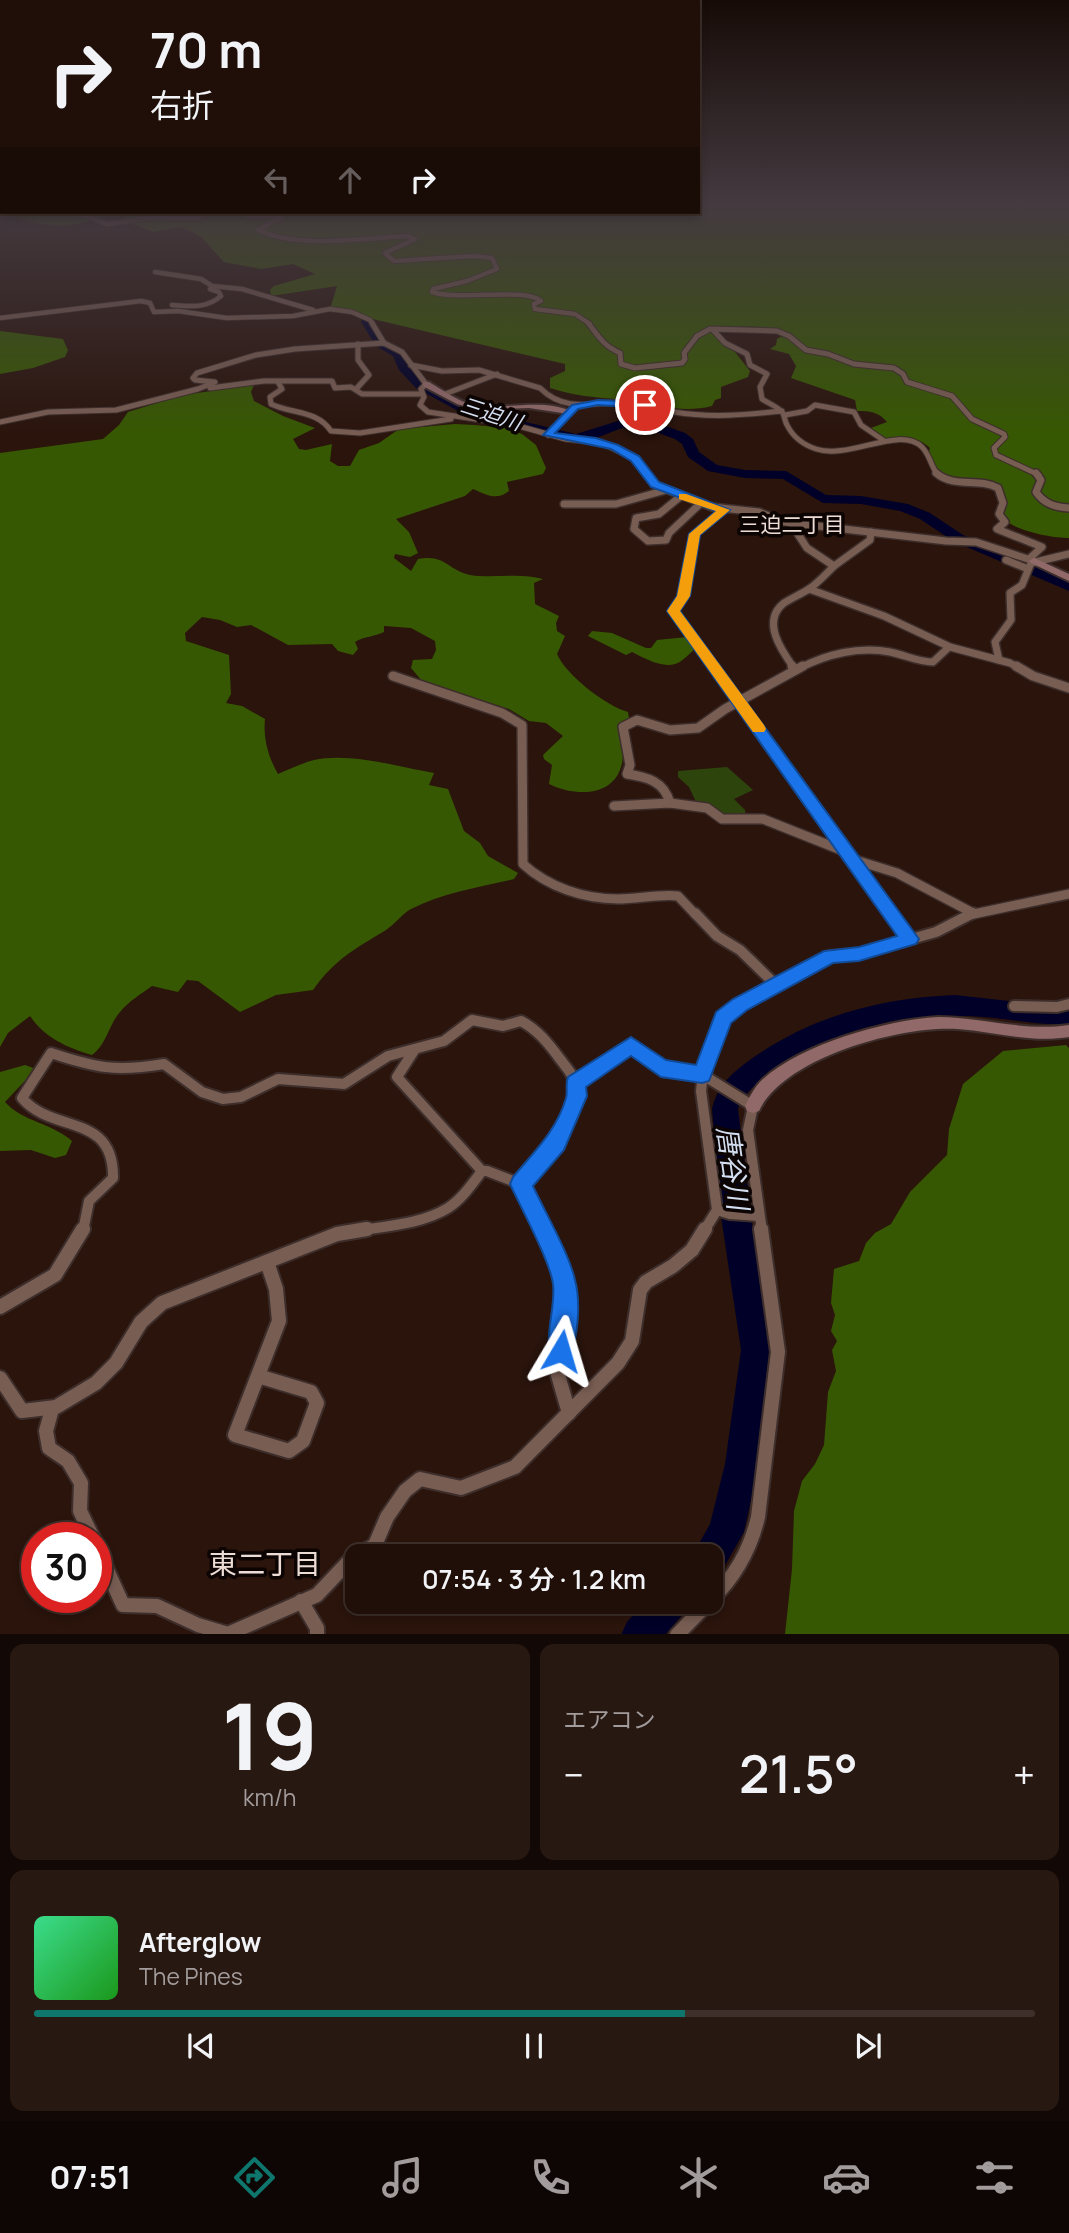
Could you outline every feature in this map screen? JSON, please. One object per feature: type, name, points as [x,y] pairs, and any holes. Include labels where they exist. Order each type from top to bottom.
[{"type":"street","points":[[206,282],[212,286],[242,289],[315,311]]},
{"type":"street","points":[[460,282],[439,286],[432,292],[445,296],[492,297],[520,294],[539,298],[541,301],[534,304],[535,309],[575,314],[584,318],[591,325],[594,334],[620,353],[622,365],[629,368],[679,364],[685,361],[687,348],[703,330],[777,331],[789,336],[806,350],[828,354],[854,364],[894,368],[903,374],[907,382],[952,396],[972,419],[1004,434],[1005,438],[993,451],[1003,459],[1039,475],[1041,480],[1036,492],[1042,500],[1056,507],[1069,508]]},
{"type":"street","points":[[153,308],[208,305],[221,296],[219,292],[209,289],[212,286]]},
{"type":"street","points":[[0,318],[141,301],[150,303],[154,312],[178,311],[227,318],[293,316],[330,309],[361,315],[370,320],[381,343]]},
{"type":"street","points":[[735,330],[713,330],[725,343],[747,354],[753,367],[766,374],[760,394],[766,403],[784,413],[787,427],[815,451],[863,448],[883,440],[897,439],[919,444],[928,453],[934,471],[954,484],[981,482],[997,486],[1002,493],[1003,503],[999,514],[1005,522],[997,529],[1067,555]]},
{"type":"street","points":[[0,422],[48,412],[116,410],[198,389],[215,382],[195,380],[193,378],[197,373],[256,355],[381,343],[402,352],[411,365],[423,388],[424,399],[420,405],[428,412],[603,443],[635,458],[655,485],[724,510],[753,511],[790,522],[969,541],[989,545],[1069,578]]},
{"type":"street","points":[[356,389],[369,375],[358,360],[358,344]]},
{"type":"street","points":[[411,365],[442,371],[479,370],[497,374],[520,384],[540,388],[572,409]]},
{"type":"street","points":[[445,394],[497,374]]},
{"type":"street","points":[[198,389],[328,380],[335,383],[335,388],[356,389],[362,394],[380,393],[392,396],[423,388],[478,408],[529,406],[572,409],[598,402],[637,403],[673,412],[727,417],[807,411],[815,405],[854,412],[861,425],[883,440]]},
{"type":"street","points":[[278,382],[282,389],[270,397],[271,404],[282,409],[305,412],[325,422],[331,431],[340,433],[360,433],[449,419],[487,425],[494,422]]},
{"type":"street","points":[[550,434],[572,409]]},
{"type":"street","points":[[564,505],[616,504],[666,490]]},
{"type":"street","points":[[681,496],[659,514],[636,518],[634,529],[648,541],[666,540],[669,533],[701,503]]},
{"type":"street","points":[[724,510],[695,534],[684,596],[674,611],[910,939]]},
{"type":"street","points":[[790,522],[797,539],[812,554],[834,566]]},
{"type":"street","points":[[795,670],[779,648],[774,617],[783,605],[809,589],[834,566],[870,540],[871,532]]},
{"type":"street","points":[[999,660],[995,642],[1010,628],[1010,593],[1022,585],[1030,563],[1042,547]]},
{"type":"street","points":[[1006,560],[1030,563],[1067,555]]},
{"type":"street","points":[[809,589],[871,611],[949,647],[999,660],[1069,688]]},
{"type":"street","points":[[670,803],[664,787],[656,780],[627,774],[630,765],[624,727],[633,720],[643,719],[662,729],[695,729],[704,726],[727,708],[741,704],[761,688],[822,658],[855,651],[887,652],[920,662],[933,662],[949,647]]},
{"type":"street","points":[[393,676],[502,713],[522,725],[523,864],[531,872],[543,880],[598,897],[617,899],[678,896],[717,936],[740,950],[776,985]]},
{"type":"street","points":[[614,806],[670,803],[707,808],[722,819],[758,819],[776,823],[850,856],[897,873],[973,914]]},
{"type":"street","points":[[724,1212],[701,1091],[702,1075],[723,1018],[740,1004],[830,956],[859,954],[936,932],[973,914],[1069,894]]},
{"type":"street","points":[[1014,1006],[1034,1008],[1069,1004]]},
{"type":"street","points":[[0,1307],[55,1275],[75,1249],[82,1234],[89,1201],[113,1178],[111,1152],[101,1136],[32,1110],[22,1098],[51,1053],[93,1067],[128,1070],[164,1064],[202,1092],[223,1099],[241,1097],[278,1079],[344,1084],[388,1056],[444,1041],[472,1020],[503,1026],[521,1021],[532,1027],[551,1046],[575,1083],[577,1096],[556,1143],[521,1184]]},
{"type":"street","points":[[747,1102],[782,1073],[846,1043],[885,1029],[915,1024],[956,1023],[1038,1032],[1069,1031]]},
{"type":"street","points":[[575,1083],[631,1045],[661,1068],[702,1075],[747,1102]]},
{"type":"street","points":[[415,1049],[397,1077],[482,1171]]},
{"type":"street","points":[[723,1589],[747,1555],[753,1539],[778,1352],[753,1216],[747,1102]]},
{"type":"street","points":[[0,1378],[22,1411],[52,1409],[97,1382],[115,1367],[149,1310],[162,1303],[337,1234],[416,1222],[448,1208],[466,1193],[482,1171],[492,1170],[509,1181],[521,1184]]},
{"type":"street","points":[[521,1184],[564,1280],[566,1304],[558,1375],[569,1413]]},
{"type":"street","points":[[724,1212],[753,1216]]},
{"type":"street","points":[[112,1581],[123,1605],[157,1606],[198,1625],[228,1634],[317,1595],[351,1559],[375,1545],[387,1517],[405,1491],[420,1479],[461,1488],[515,1467],[604,1379],[632,1341],[639,1290],[646,1282],[673,1266],[692,1250],[724,1212]]},
{"type":"street","points":[[258,1376],[311,1392],[317,1404],[303,1441],[289,1451],[235,1435],[279,1321],[276,1289],[267,1262]]},
{"type":"street","points":[[52,1409],[46,1431],[49,1448],[68,1461],[81,1483],[80,1511],[85,1522]]},
{"type":"street","points":[[301,1601],[317,1628],[317,1634]]},
{"type":"street","points":[[677,1634],[697,1614]]},
{"type":"green space","points":[[287,282],[1069,282],[1069,538],[1034,533],[1009,523],[1004,518],[1004,492],[998,485],[966,483],[939,473],[930,448],[925,444],[908,438],[882,439],[868,429],[887,422],[881,416],[857,411],[855,400],[791,378],[796,366],[789,354],[770,349],[776,345],[777,339],[785,334],[776,330],[747,327],[708,329],[735,352],[750,371],[748,377],[721,387],[721,398],[715,400],[712,406],[679,409],[579,395],[550,388],[550,378],[565,371],[565,364],[330,309],[337,286],[271,296],[270,290]]},
{"type":"green space","points":[[0,331],[63,339],[68,350],[65,357],[33,368],[0,374]]},
{"type":"green space","points":[[254,385],[251,392],[254,401],[315,428],[293,439],[299,449],[332,444],[330,461],[338,466],[350,466],[359,450],[379,443],[399,429],[455,424],[506,428],[522,434],[536,445],[546,468],[543,474],[507,482],[509,491],[500,496],[491,496],[473,489],[465,496],[396,519],[409,532],[418,553],[410,557],[395,554],[394,558],[411,571],[418,559],[427,558],[441,561],[470,575],[543,579],[534,583],[535,604],[559,616],[557,631],[565,636],[557,654],[562,662],[588,689],[628,712],[629,718],[620,728],[623,753],[620,770],[606,787],[596,791],[572,791],[549,784],[552,765],[543,755],[563,736],[546,723],[529,721],[509,709],[422,681],[411,668],[413,660],[432,659],[436,650],[435,641],[411,628],[384,626],[384,632],[355,642],[358,649],[353,655],[338,651],[332,644],[288,645],[251,625],[237,627],[202,617],[185,633],[186,641],[229,655],[231,694],[226,703],[242,706],[265,719],[267,747],[278,774],[300,764],[328,758],[374,761],[434,773],[429,785],[448,789],[464,831],[480,843],[488,856],[518,873],[514,879],[448,895],[411,909],[386,930],[338,962],[313,990],[276,995],[240,1012],[198,981],[187,980],[178,992],[152,986],[120,1012],[101,1046],[92,1055],[58,1041],[30,1016],[8,1033],[0,1047],[0,453],[103,439],[119,425],[128,412],[183,395]]},
{"type":"green space","points":[[592,631],[612,633],[646,648],[651,648],[657,640],[687,637],[698,647],[678,663],[664,665],[632,652],[626,655],[588,636]]},
{"type":"green space","points":[[727,767],[753,790],[734,799],[745,810],[746,818],[730,819],[697,804],[689,787],[678,777],[678,771]]},
{"type":"green space","points":[[1066,1045],[1069,1048],[1069,1634],[785,1634],[792,1569],[794,1511],[802,1481],[815,1464],[824,1445],[828,1392],[836,1371],[832,1350],[837,1341],[831,1331],[835,1315],[831,1303],[834,1269],[859,1261],[866,1243],[875,1233],[891,1224],[910,1192],[947,1155],[949,1129],[963,1084],[1003,1051]]},
{"type":"green space","points":[[25,1065],[36,1069],[5,1102],[20,1114],[56,1130],[72,1141],[66,1155],[55,1158],[31,1150],[0,1151],[0,1072]]},
{"type":"waterway","name":"三迫川","points":[[366,322],[380,344],[398,354],[403,367],[420,385],[472,413],[576,438],[621,424],[658,428],[680,436],[688,442],[693,454],[713,468],[745,474],[786,475],[823,499],[861,500],[903,507],[925,516],[958,538],[1038,570],[1069,586]]},
{"type":"waterway","name":"唐谷川","points":[[718,1544],[726,1532],[742,1464],[757,1350],[737,1223],[725,1109],[730,1095],[744,1079],[787,1049],[840,1024],[868,1016],[896,1010],[955,1006],[1036,1014],[1069,1014]]},
{"type":"waterway","name":"唐谷川","points":[[641,1634],[659,1614]]},
{"type":"slow traffic","points":[[683,496],[724,510],[695,534],[684,596],[675,605],[674,611],[759,729]]},
{"type":"district","name":"三迫二丁目","points":[[792,525]]},
{"type":"district","name":"東二丁目","points":[[265,1564]]},
{"type":"route","points":[[561,1351],[566,1304],[564,1280],[550,1243],[541,1231],[521,1184],[556,1143],[570,1117],[577,1096],[575,1083],[631,1045],[661,1068],[702,1075],[723,1018],[740,1004],[830,956],[859,954],[910,939],[674,611],[675,605],[684,596],[695,534],[724,510],[655,485],[635,458],[622,450],[603,443],[548,435],[575,407],[598,402],[645,405]]}]
